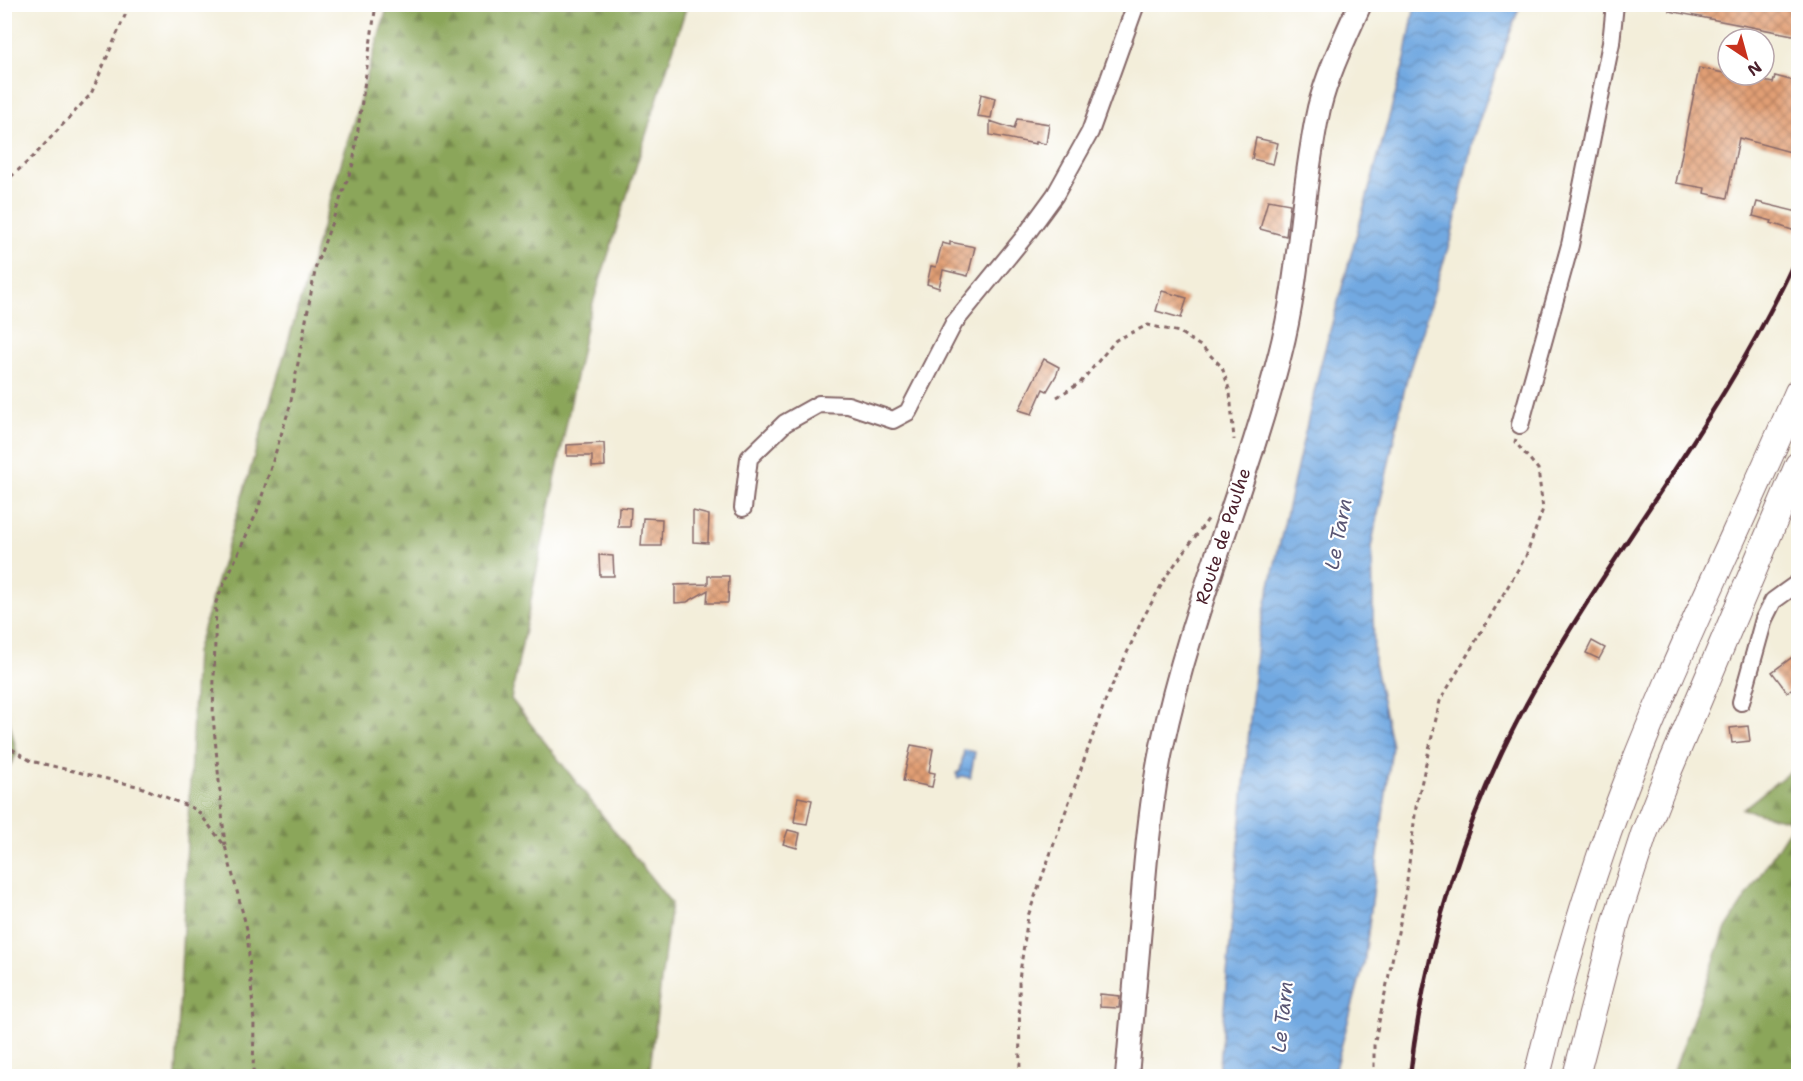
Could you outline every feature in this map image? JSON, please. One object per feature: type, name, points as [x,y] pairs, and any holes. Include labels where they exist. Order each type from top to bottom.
[{"type":"main road","points":[[1537,1077],[1561,984],[1613,822],[1642,745],[1798,392]]},
{"type":"main road","points":[[1576,1077],[1617,918],[1648,823],[1668,770],[1798,465]]},
{"type":"street","points":[[743,508],[748,458],[785,423],[819,404],[848,405],[892,420],[908,412],[954,323],[1049,203],[1090,132],[1136,4]]},
{"type":"street","name":"Route de Paulhe","points":[[1128,1077],[1151,809],[1162,746],[1204,594],[1280,353],[1296,270],[1304,192],[1320,106],[1329,76],[1360,4]]},
{"type":"street","points":[[1520,425],[1570,245],[1611,43],[1615,4]]},
{"type":"street","points":[[1741,702],[1764,619],[1773,601],[1798,583]]},
{"type":"path","points":[[4,183],[33,157],[91,94],[130,4]]},
{"type":"path","points":[[254,1077],[254,1022],[247,929],[225,846],[213,716],[216,602],[257,512],[290,406],[316,266],[353,165],[376,4]]},
{"type":"path","points":[[1057,397],[1080,383],[1116,340],[1148,325],[1179,332],[1203,347],[1222,367],[1230,392],[1233,447]]},
{"type":"path","points":[[1374,1077],[1374,1045],[1404,904],[1416,807],[1440,701],[1526,556],[1544,509],[1538,469],[1515,442],[1520,425]]},
{"type":"path","points":[[1020,1077],[1019,980],[1028,916],[1106,699],[1142,620],[1167,575],[1206,521],[1214,514]]},
{"type":"path","points":[[4,744],[31,761],[141,787],[197,810],[225,846]]},
{"type":"green space","points":[[388,5],[687,5],[587,322],[511,699],[671,903],[649,1076],[176,1076],[196,652]]},
{"type":"green space","points":[[4,698],[17,754],[5,773],[4,773]]},
{"type":"green space","points":[[1798,765],[1798,1076],[1672,1076],[1726,928],[1794,822],[1743,809]]},
{"type":"water","name":"Le Tarn","points":[[1415,5],[1520,5],[1473,138],[1452,235],[1406,382],[1372,542],[1374,663],[1392,746],[1364,964],[1333,1076],[1218,1076],[1257,642],[1320,367],[1405,59]]},
{"type":"water","points":[[964,750],[975,752],[970,778],[962,776],[958,778],[956,773],[960,771]]},
{"type":"building","points":[[1669,4],[1798,4],[1798,36],[1776,32],[1776,27],[1752,27],[1669,11]]},
{"type":"building","points":[[1699,68],[1716,71],[1716,87],[1776,87],[1776,76],[1798,82],[1798,154],[1739,138],[1727,198],[1704,193],[1705,188],[1676,183]]},
{"type":"building","points":[[981,94],[995,98],[991,118],[977,116]]},
{"type":"building","points":[[1017,119],[1049,124],[1046,144],[990,135],[990,121],[1014,129]]},
{"type":"building","points":[[1256,138],[1278,143],[1273,164],[1252,159]]},
{"type":"building","points":[[1268,200],[1290,204],[1286,236],[1260,229]]},
{"type":"building","points":[[1757,202],[1798,212],[1795,231],[1753,216]]},
{"type":"building","points":[[950,242],[975,247],[968,276],[943,270],[939,288],[927,284],[931,266],[936,267],[942,243],[950,245]]},
{"type":"building","points":[[1162,291],[1187,298],[1181,318],[1156,311]]},
{"type":"building","points":[[1044,359],[1059,367],[1057,374],[1047,391],[1043,389],[1032,414],[1019,410]]},
{"type":"building","points":[[604,443],[605,466],[592,467],[592,456],[567,456],[567,445]]},
{"type":"building","points":[[619,507],[631,508],[630,527],[618,527]]},
{"type":"building","points":[[693,511],[709,515],[708,543],[693,542]]},
{"type":"building","points":[[643,518],[662,519],[661,546],[641,546]]},
{"type":"building","points":[[599,555],[613,556],[614,576],[600,576]]},
{"type":"building","points":[[708,576],[729,576],[728,603],[707,603],[708,590],[687,602],[675,603],[675,585],[708,584]]},
{"type":"building","points":[[1592,641],[1605,648],[1599,659],[1586,653]]},
{"type":"building","points":[[1798,653],[1798,684],[1787,692],[1772,672]]},
{"type":"building","points":[[1748,726],[1750,741],[1732,743],[1730,728]]},
{"type":"building","points":[[911,745],[933,749],[929,772],[935,773],[932,787],[903,781]]},
{"type":"building","points":[[798,797],[812,800],[807,824],[794,822]]},
{"type":"building","points":[[788,830],[800,833],[797,848],[783,844]]},
{"type":"building","points":[[1100,994],[1120,996],[1119,1008],[1100,1007]]},
{"type":"railway","points":[[1410,1076],[1426,976],[1452,878],[1469,830],[1509,737],[1566,637],[1706,422],[1739,367],[1798,254]]}]
